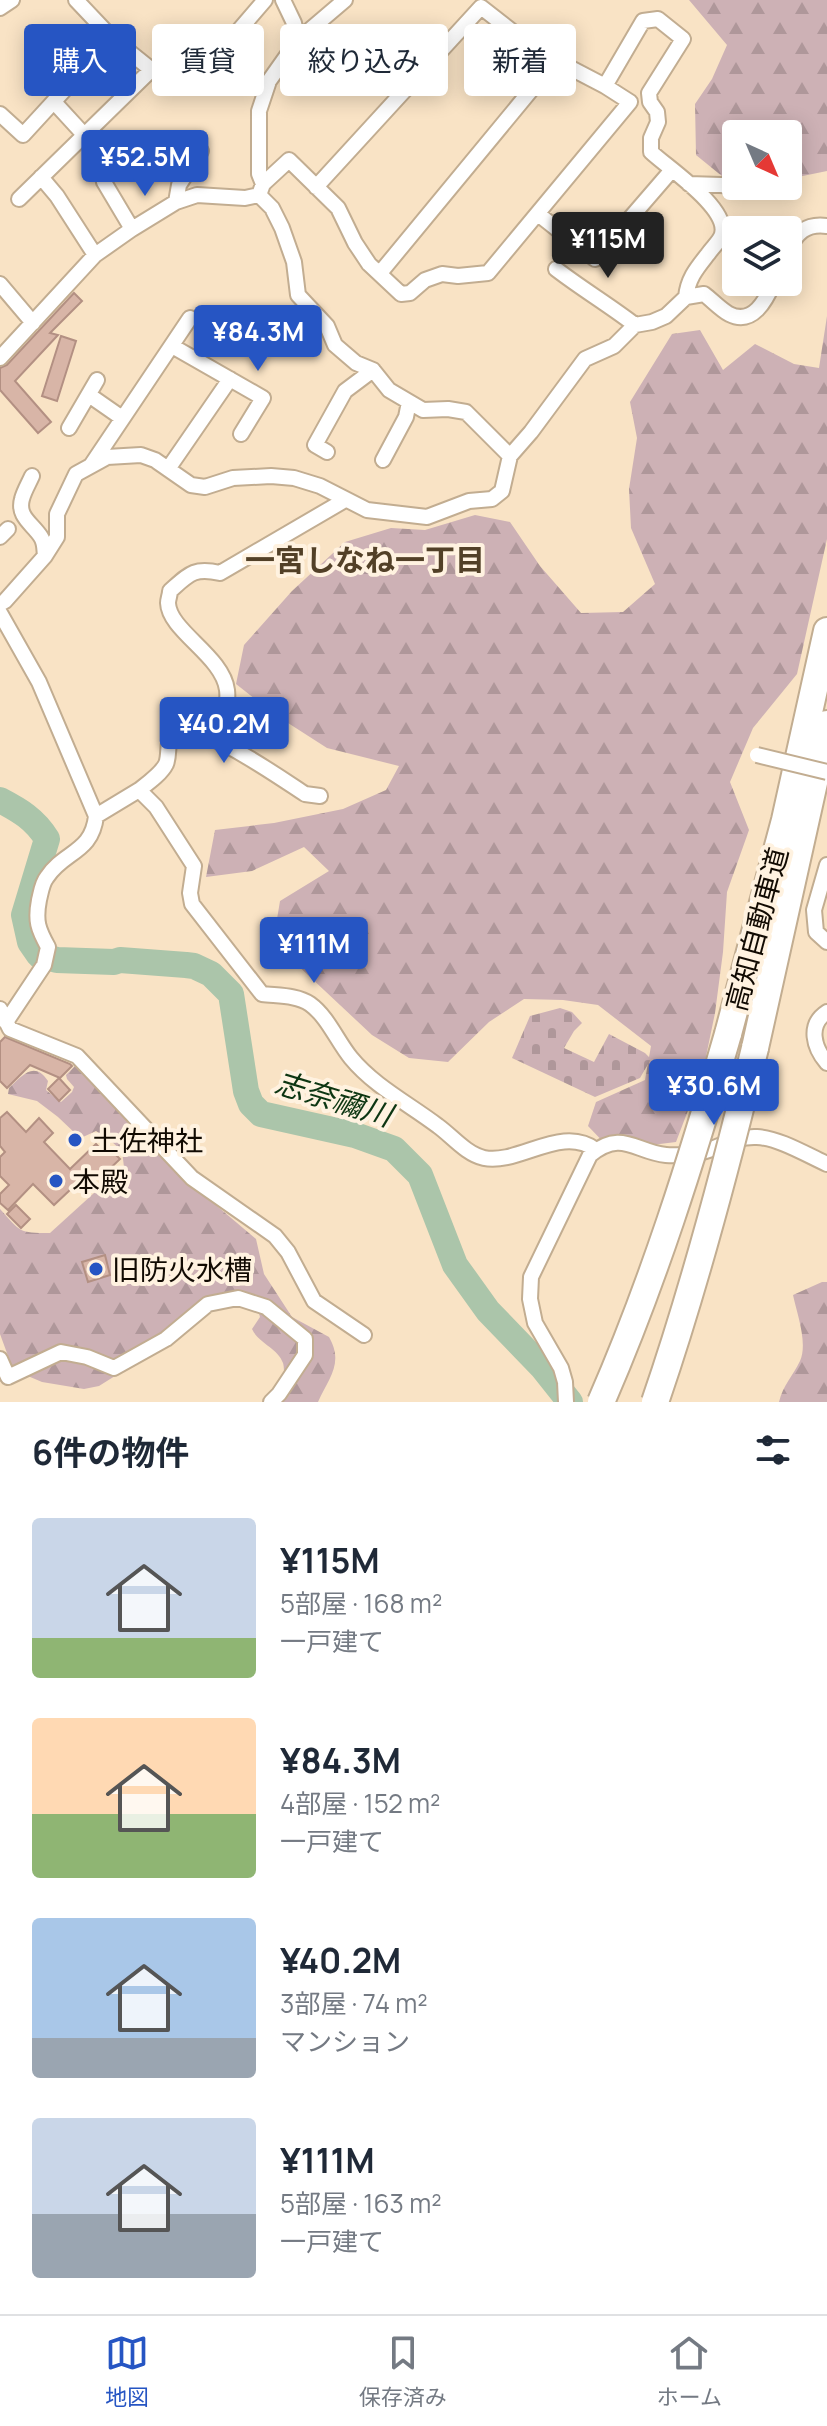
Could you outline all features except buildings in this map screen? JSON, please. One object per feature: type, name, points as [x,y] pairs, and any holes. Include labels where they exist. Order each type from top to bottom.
[{"type":"highway","name":"高知自動車道","points":[[601,1402],[659,1253],[696,1144],[785,820],[827,631]]},
{"type":"highway","name":"高知自動車道","points":[[655,1402],[684,1319],[719,1193],[755,1048],[827,724]]},
{"type":"street","points":[[0,8],[12,0]]},
{"type":"street","points":[[76,0],[99,24]]},
{"type":"street","points":[[244,24],[265,0]]},
{"type":"street","points":[[283,0],[294,24]]},
{"type":"street","points":[[317,24],[345,0]]},
{"type":"street","points":[[465,24],[481,7],[503,24]]},
{"type":"street","points":[[605,86],[643,21],[658,19],[683,39],[649,93],[658,122],[651,138],[651,152],[718,213],[722,231]]},
{"type":"street","points":[[316,187],[464,26]]},
{"type":"street","points":[[19,199],[152,69],[136,57]]},
{"type":"street","points":[[280,65],[269,81],[259,111],[259,174],[261,190],[282,228],[294,262],[298,295],[327,326],[335,345],[356,363],[373,370],[389,390],[423,410],[466,412],[510,456]]},
{"type":"street","points":[[0,358],[95,255],[132,229],[176,202],[197,195],[245,198],[261,190],[289,160],[338,208],[369,264],[401,294],[410,293],[425,280],[442,274],[488,273],[630,102],[576,72]]},
{"type":"street","points":[[0,114],[23,135],[59,96]]},
{"type":"street","points":[[380,273],[526,96]]},
{"type":"street","points":[[54,102],[99,151],[104,182],[132,229]]},
{"type":"street","points":[[176,202],[179,185],[201,151]]},
{"type":"street","points":[[538,214],[595,259],[671,171]]},
{"type":"street","points":[[41,177],[95,255]]},
{"type":"street","points":[[689,184],[722,185]]},
{"type":"street","points":[[802,231],[822,224],[827,226]]},
{"type":"street","points":[[686,297],[688,282],[722,236]]},
{"type":"street","points":[[556,269],[635,325]]},
{"type":"street","points":[[0,284],[33,323]]},
{"type":"street","points":[[0,604],[45,556],[57,537],[57,514],[76,474],[107,457],[141,455],[155,460],[191,485],[205,487],[233,478],[294,478],[320,486],[367,510],[427,517],[469,501],[492,499],[502,491],[510,456],[585,359],[614,346],[635,325],[666,316],[686,297],[704,294],[731,315],[747,317],[758,310],[768,296]]},
{"type":"street","points":[[90,465],[190,318]]},
{"type":"street","points":[[172,346],[235,376],[263,398],[241,434]]},
{"type":"street","points":[[327,452],[315,445],[345,391],[373,370]]},
{"type":"street","points":[[168,469],[235,376]]},
{"type":"street","points":[[69,428],[97,380]]},
{"type":"street","points":[[89,395],[122,418]]},
{"type":"street","points":[[383,460],[406,417],[409,402]]},
{"type":"street","points":[[32,476],[21,509],[25,520],[40,535],[45,556]]},
{"type":"street","points":[[218,740],[227,689],[215,663],[176,621],[168,605],[170,591],[193,572],[204,569],[220,573],[345,500]]},
{"type":"street","points":[[0,613],[39,682],[96,816],[90,839],[49,873],[44,881],[37,920],[38,931],[48,947],[44,965],[3,1016],[10,1029],[77,1056],[192,1178],[275,1236],[288,1252],[314,1301],[364,1335]]},
{"type":"street","points":[[96,816],[139,790],[165,765],[169,742],[174,733],[181,729],[218,740],[305,794],[320,796]]},
{"type":"street","points":[[757,755],[827,772]]},
{"type":"street","points":[[139,790],[156,807],[194,866],[190,893],[192,904],[262,994],[295,997],[310,1004],[365,1074],[483,1158],[582,1141],[596,1150]]},
{"type":"street","points":[[827,865],[814,910],[816,932],[827,942]]},
{"type":"street","points":[[827,1012],[814,1029],[814,1045],[827,1063]]},
{"type":"street","points":[[566,1402],[561,1368],[535,1323],[530,1299],[531,1277],[590,1155],[624,1141],[666,1155],[707,1151],[729,1140],[758,1137],[791,1147],[827,1164]]},
{"type":"street","points":[[0,1359],[8,1377],[61,1352],[87,1357],[114,1368],[166,1339],[208,1304],[238,1298],[266,1307],[305,1339],[305,1355],[271,1402]]},
{"type":"green space","points":[[689,0],[827,0],[827,171],[802,176],[802,120],[722,120],[722,176],[696,155],[695,104],[712,79],[727,45]]},
{"type":"green space","points":[[827,316],[827,539],[797,674],[753,728],[730,782],[749,830],[727,892],[715,1013],[703,1071],[676,1142],[611,1150],[588,1126],[596,1102],[645,1080],[651,1046],[598,1005],[524,999],[489,1022],[448,1062],[409,1058],[372,1035],[293,961],[275,931],[280,901],[329,871],[304,847],[252,871],[206,877],[215,830],[274,823],[343,809],[386,790],[399,766],[327,748],[274,714],[236,684],[244,645],[292,591],[345,542],[391,528],[425,530],[475,515],[510,522],[540,566],[581,613],[623,612],[655,584],[631,528],[629,489],[637,438],[630,402],[672,334],[700,330],[723,370],[755,344],[794,364],[819,368]]},
{"type":"green space","points":[[560,1008],[572,1012],[582,1023],[564,1048],[594,1062],[609,1034],[651,1059],[640,1078],[595,1097],[512,1058],[530,1016]]},
{"type":"green space","points":[[75,1066],[102,1089],[131,1127],[172,1168],[256,1239],[264,1274],[292,1317],[329,1337],[335,1363],[318,1402],[280,1402],[283,1363],[252,1329],[260,1317],[258,1310],[235,1303],[207,1311],[166,1344],[99,1386],[84,1389],[42,1382],[16,1371],[0,1334],[0,1209],[21,1230],[50,1233],[94,1193],[114,1184],[121,1177],[124,1167],[122,1151],[96,1131],[78,1136],[37,1101],[8,1094],[9,1088],[23,1075],[33,1071],[43,1075],[48,1081],[46,1090],[61,1102],[74,1087],[66,1075]]},
{"type":"green space","points":[[827,1282],[827,1402],[779,1402],[802,1354],[801,1328],[793,1295]]},
{"type":"waterway","name":"志奈禰川","points":[[0,800],[20,811],[47,839],[24,915],[30,942],[39,955],[57,960],[120,960],[186,965],[211,974],[231,994],[246,1091],[251,1104],[261,1114],[355,1135],[394,1149],[420,1175],[455,1265],[488,1311],[542,1367],[570,1402]]},
{"type":"place","name":"土佐神社","points":[[75,1140]]},
{"type":"place","name":"本殿","points":[[56,1181]]},
{"type":"place","name":"旧防火水槽","points":[[96,1269]]},
{"type":"district","name":"一宮しなね一丁目","points":[[365,559]]}]
